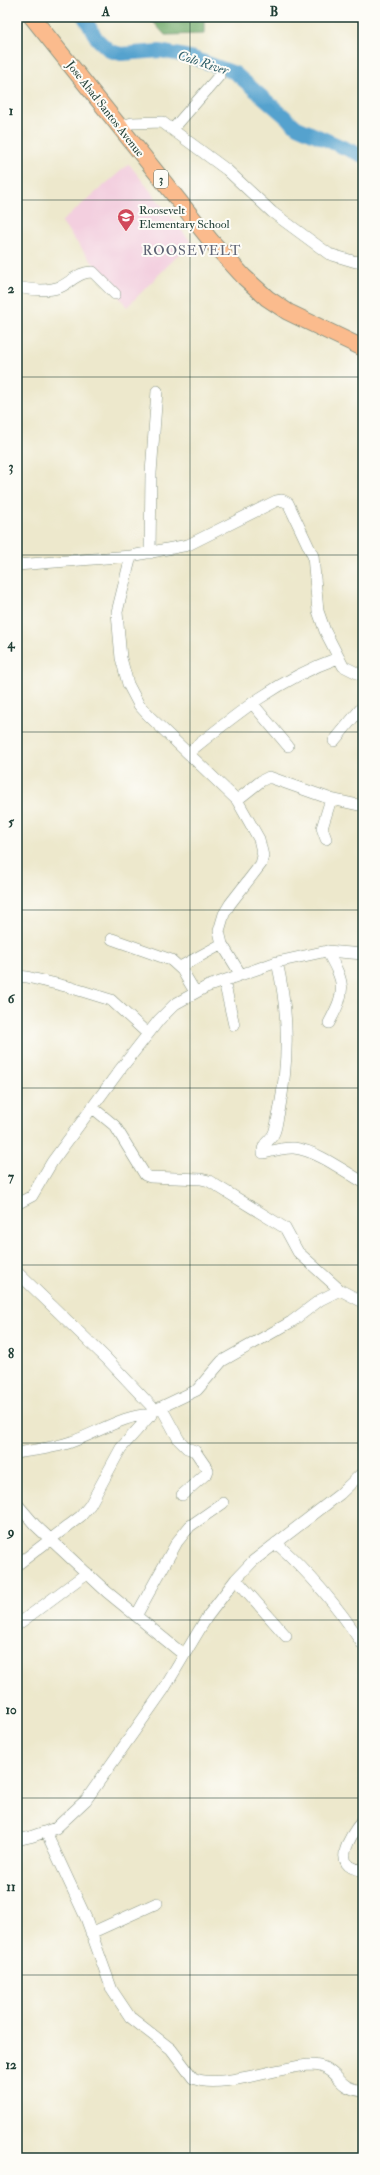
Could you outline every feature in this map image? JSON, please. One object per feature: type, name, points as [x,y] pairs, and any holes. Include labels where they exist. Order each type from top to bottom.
[{"type":"highway","name":"Jose Abad Santos Avenue","points":[[32,17],[218,250],[244,277],[267,298],[288,312],[363,348]]},
{"type":"street","points":[[173,129],[219,76]]},
{"type":"street","points":[[119,127],[132,122],[162,122],[227,170],[272,212],[329,254],[356,262],[363,260]]},
{"type":"street","points":[[17,287],[45,290],[60,287],[87,272],[93,272],[115,294]]},
{"type":"street","points":[[150,554],[151,473],[157,390]]},
{"type":"street","points":[[17,565],[150,554],[188,545],[276,501],[282,500],[288,503],[313,556],[318,611],[338,658],[343,666],[363,676]]},
{"type":"street","points":[[131,556],[118,612],[121,658],[128,684],[139,705],[149,716],[237,800],[259,839],[262,856],[258,869],[224,914],[219,931],[222,944],[241,975]]},
{"type":"street","points":[[188,753],[252,703],[295,675],[338,658]]},
{"type":"street","points":[[252,703],[288,746]]},
{"type":"street","points":[[334,741],[363,706]]},
{"type":"street","points":[[237,800],[261,781],[269,777],[331,799],[363,806]]},
{"type":"street","points":[[326,839],[322,828],[331,799]]},
{"type":"street","points":[[112,939],[171,960],[180,967],[195,992]]},
{"type":"street","points":[[180,967],[222,944]]},
{"type":"street","points":[[17,1204],[32,1196],[52,1162],[148,1034],[175,1004],[195,992],[277,962],[327,951],[363,954]]},
{"type":"street","points":[[327,951],[339,977],[342,992],[338,1005],[329,1023]]},
{"type":"street","points":[[277,962],[286,1007],[287,1046],[282,1095],[275,1132],[264,1143],[263,1153],[293,1148],[302,1150],[313,1154],[363,1182]]},
{"type":"street","points":[[17,976],[27,977],[101,996],[119,1006],[148,1034]]},
{"type":"street","points":[[224,981],[234,1025]]},
{"type":"street","points":[[93,1108],[115,1126],[146,1174],[150,1177],[201,1179],[209,1181],[285,1228],[298,1252],[340,1290],[363,1302]]},
{"type":"street","points":[[17,1272],[106,1358],[156,1411],[179,1440],[187,1448],[195,1451],[208,1470],[208,1473],[182,1495]]},
{"type":"street","points":[[17,1453],[72,1442],[108,1425],[156,1411],[197,1390],[222,1361],[291,1322],[320,1300],[340,1290]]},
{"type":"street","points":[[17,1565],[81,1516],[90,1505],[121,1448],[156,1411]]},
{"type":"street","points":[[17,1840],[46,1832],[60,1826],[91,1794],[164,1689],[207,1618],[236,1579],[252,1561],[340,1494],[363,1472]]},
{"type":"street","points":[[136,1616],[177,1542],[190,1526],[223,1503]]},
{"type":"street","points":[[17,1504],[35,1525],[87,1573],[136,1616],[184,1655]]},
{"type":"street","points":[[276,1543],[294,1559],[315,1583],[351,1626],[363,1645]]},
{"type":"street","points":[[17,1625],[62,1594],[87,1573]]},
{"type":"street","points":[[236,1579],[286,1636]]},
{"type":"street","points":[[363,1820],[351,1834],[344,1853],[347,1862],[352,1868],[363,1870]]},
{"type":"street","points":[[46,1832],[91,1933],[112,1990],[122,2006],[140,2025],[171,2049],[193,2078],[198,2080],[225,2080],[309,2065],[323,2067],[342,2085],[350,2090],[363,2092]]},
{"type":"street","points":[[91,1933],[157,1903]]},
{"type":"shaded area","name":"Roosevelt Elementary School","points":[[129,164],[191,242],[127,307],[61,222]]},
{"type":"green space","points":[[149,17],[204,17],[204,34],[165,35]]},
{"type":"waterway","name":"Colo River","points":[[84,17],[97,39],[110,51],[121,54],[160,51],[191,57],[235,73],[297,127],[363,156]]},
{"type":"place","name":"Roosevelt Elementary School","points":[[126,232]]},
{"type":"district","name":"ROOSEVELT","points":[[192,250]]}]
